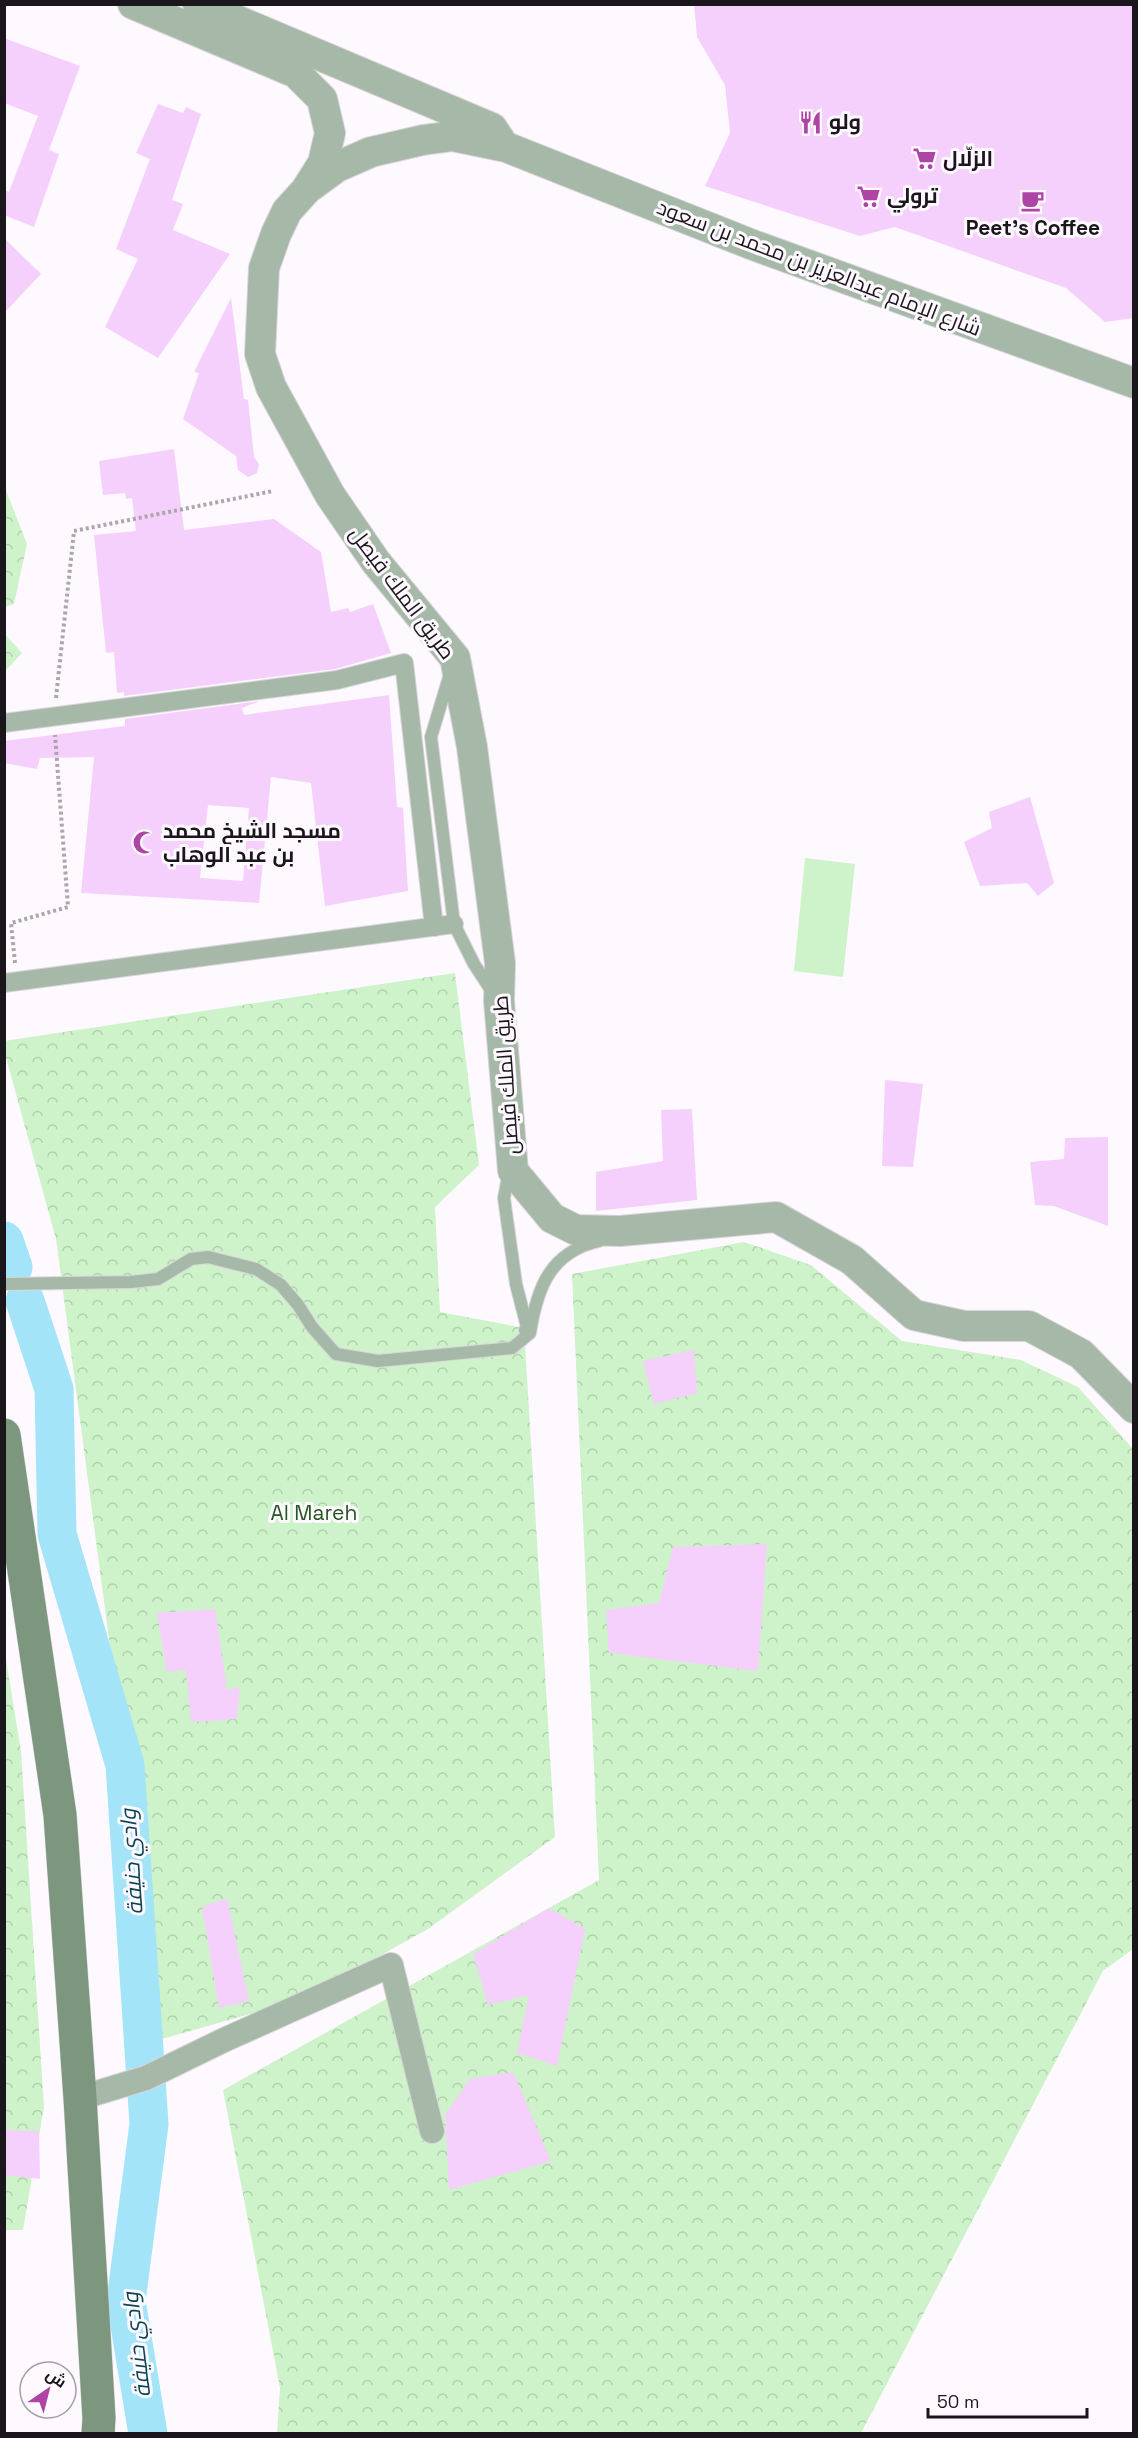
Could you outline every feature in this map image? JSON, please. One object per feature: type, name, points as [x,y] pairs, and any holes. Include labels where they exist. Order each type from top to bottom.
[{"type":"main road","points":[[4,1435],[60,1815],[80,2098],[99,2418],[98,2433]]},
{"type":"street","points":[[134,4],[296,73],[321,99],[330,133],[323,163],[306,190]]},
{"type":"street","points":[[198,4],[492,128],[506,147]]},
{"type":"street","name":"شارع الإمام عبدالعزيز بن محمد بن سعود","points":[[306,190],[337,167],[371,152],[423,140],[453,136],[506,147],[753,245],[1134,383]]},
{"type":"street","name":"طريق الملك فيصل","points":[[306,190],[287,211],[264,268],[260,354],[271,387],[330,495],[376,562],[455,658],[472,747],[501,963],[499,1001],[513,1171]]},
{"type":"street","points":[[4,723],[337,680],[404,663],[434,927]]},
{"type":"street","points":[[4,983],[454,924]]},
{"type":"street","points":[[513,1171],[552,1218],[576,1230],[620,1231],[776,1217],[852,1260],[914,1316],[964,1326],[1029,1326],[1081,1354],[1134,1408]]},
{"type":"street","points":[[80,2098],[146,2078],[224,2040],[391,1965],[432,2131]]},
{"type":"lane","points":[[455,658],[431,737],[454,924],[474,964],[499,1001]]},
{"type":"lane","points":[[512,1348],[527,1327],[516,1284],[504,1198],[507,1182],[513,1171]]},
{"type":"lane","points":[[4,1284],[130,1282],[158,1279],[191,1259],[208,1257],[256,1269],[281,1285],[298,1305],[312,1327],[336,1354],[378,1361],[512,1348],[530,1333],[534,1305],[541,1285],[561,1257],[584,1244],[603,1240],[620,1231]]},
{"type":"green space","points":[[5,488],[27,544],[14,604],[5,607]]},
{"type":"green space","points":[[5,634],[22,653],[4,671]]},
{"type":"green space","points":[[805,858],[855,864],[843,977],[794,971]]},
{"type":"green space","name":"Al Mareh","points":[[455,973],[479,1165],[435,1207],[440,1312],[524,1328],[555,1837],[428,1929],[302,1999],[162,2039],[56,1239],[5,1054],[4,1041]]},
{"type":"green space","points":[[744,1242],[811,1265],[902,1341],[1021,1360],[1078,1387],[1133,1449],[1133,1949],[1103,1971],[861,2433],[277,2433],[280,2388],[223,2090],[599,1880],[572,1274]]},
{"type":"green space","points":[[4,1647],[21,1751],[44,2107],[23,2230],[5,2230]]},
{"type":"building","name":"الزلّال","points":[[694,4],[1134,4],[1134,318],[1105,322],[1066,288],[895,227],[860,236],[705,186],[730,133],[725,85],[697,37]]},
{"type":"building","points":[[4,38],[80,66],[49,150],[59,154],[34,227],[4,215],[4,190],[9,192],[38,116],[4,103]]},
{"type":"building","points":[[158,104],[183,113],[186,107],[201,114],[172,200],[183,204],[173,230],[230,254],[158,358],[105,327],[138,259],[116,249],[150,159],[136,153]]},
{"type":"building","points":[[4,238],[41,274],[4,313]]},
{"type":"building","points":[[231,298],[244,399],[248,400],[254,457],[259,464],[257,473],[248,477],[238,470],[236,456],[183,419],[199,373],[194,372]]},
{"type":"building","points":[[174,449],[184,530],[274,519],[321,552],[331,612],[348,608],[350,612],[373,604],[391,653],[335,669],[124,696],[124,692],[117,693],[114,652],[106,653],[94,535],[136,531],[132,498],[126,499],[125,493],[103,495],[99,461]]},
{"type":"building","points":[[389,695],[397,807],[403,808],[408,891],[325,906],[311,783],[271,777],[259,903],[81,893],[94,757],[40,758],[37,769],[4,763],[4,741],[125,726],[125,719],[260,701],[242,708],[244,715]],"holes":[[[208,805],[249,808],[243,881],[200,878]]]},
{"type":"building","points":[[1030,797],[1054,883],[1038,896],[1027,883],[980,886],[964,842],[992,828],[989,812]]},
{"type":"building","points":[[885,1080],[923,1084],[913,1167],[882,1166]]},
{"type":"building","points":[[692,1109],[697,1200],[596,1211],[596,1172],[663,1161],[661,1110]]},
{"type":"building","points":[[1108,1137],[1108,1226],[1054,1206],[1035,1205],[1030,1162],[1064,1159],[1065,1138]]},
{"type":"building","points":[[694,1350],[697,1393],[654,1404],[643,1361]]},
{"type":"building","points":[[767,1544],[758,1671],[609,1653],[606,1610],[659,1603],[673,1547]]},
{"type":"building","points":[[215,1609],[227,1690],[240,1687],[237,1719],[191,1722],[186,1670],[167,1672],[157,1613]]},
{"type":"building","points":[[227,1898],[249,2001],[219,2008],[202,1907]]},
{"type":"building","points":[[549,1908],[585,1929],[557,2066],[517,2053],[529,1995],[488,2005],[473,1954]]},
{"type":"building","points":[[513,2072],[551,2161],[449,2190],[445,2115],[470,2079]]},
{"type":"building","points":[[4,2130],[39,2131],[40,2179],[4,2175]]},
{"type":"waterway","name":"وادي حنيفة","points":[[4,1241],[13,1267]]},
{"type":"waterway","name":"وادي حنيفة","points":[[25,1301],[54,1389],[57,1534],[125,1765],[149,2124],[126,2301],[148,2434]]},
{"type":"place","name":"ولو","points":[[811,122]]},
{"type":"place","name":"الزلّال","points":[[925,159]]},
{"type":"place","name":"ترولي","points":[[869,196]]},
{"type":"place","name":"Peet's Coffee","points":[[1033,200]]},
{"type":"place","name":"مسجد الشيخ محمد بن عبد الوهاب","points":[[145,843]]}]
